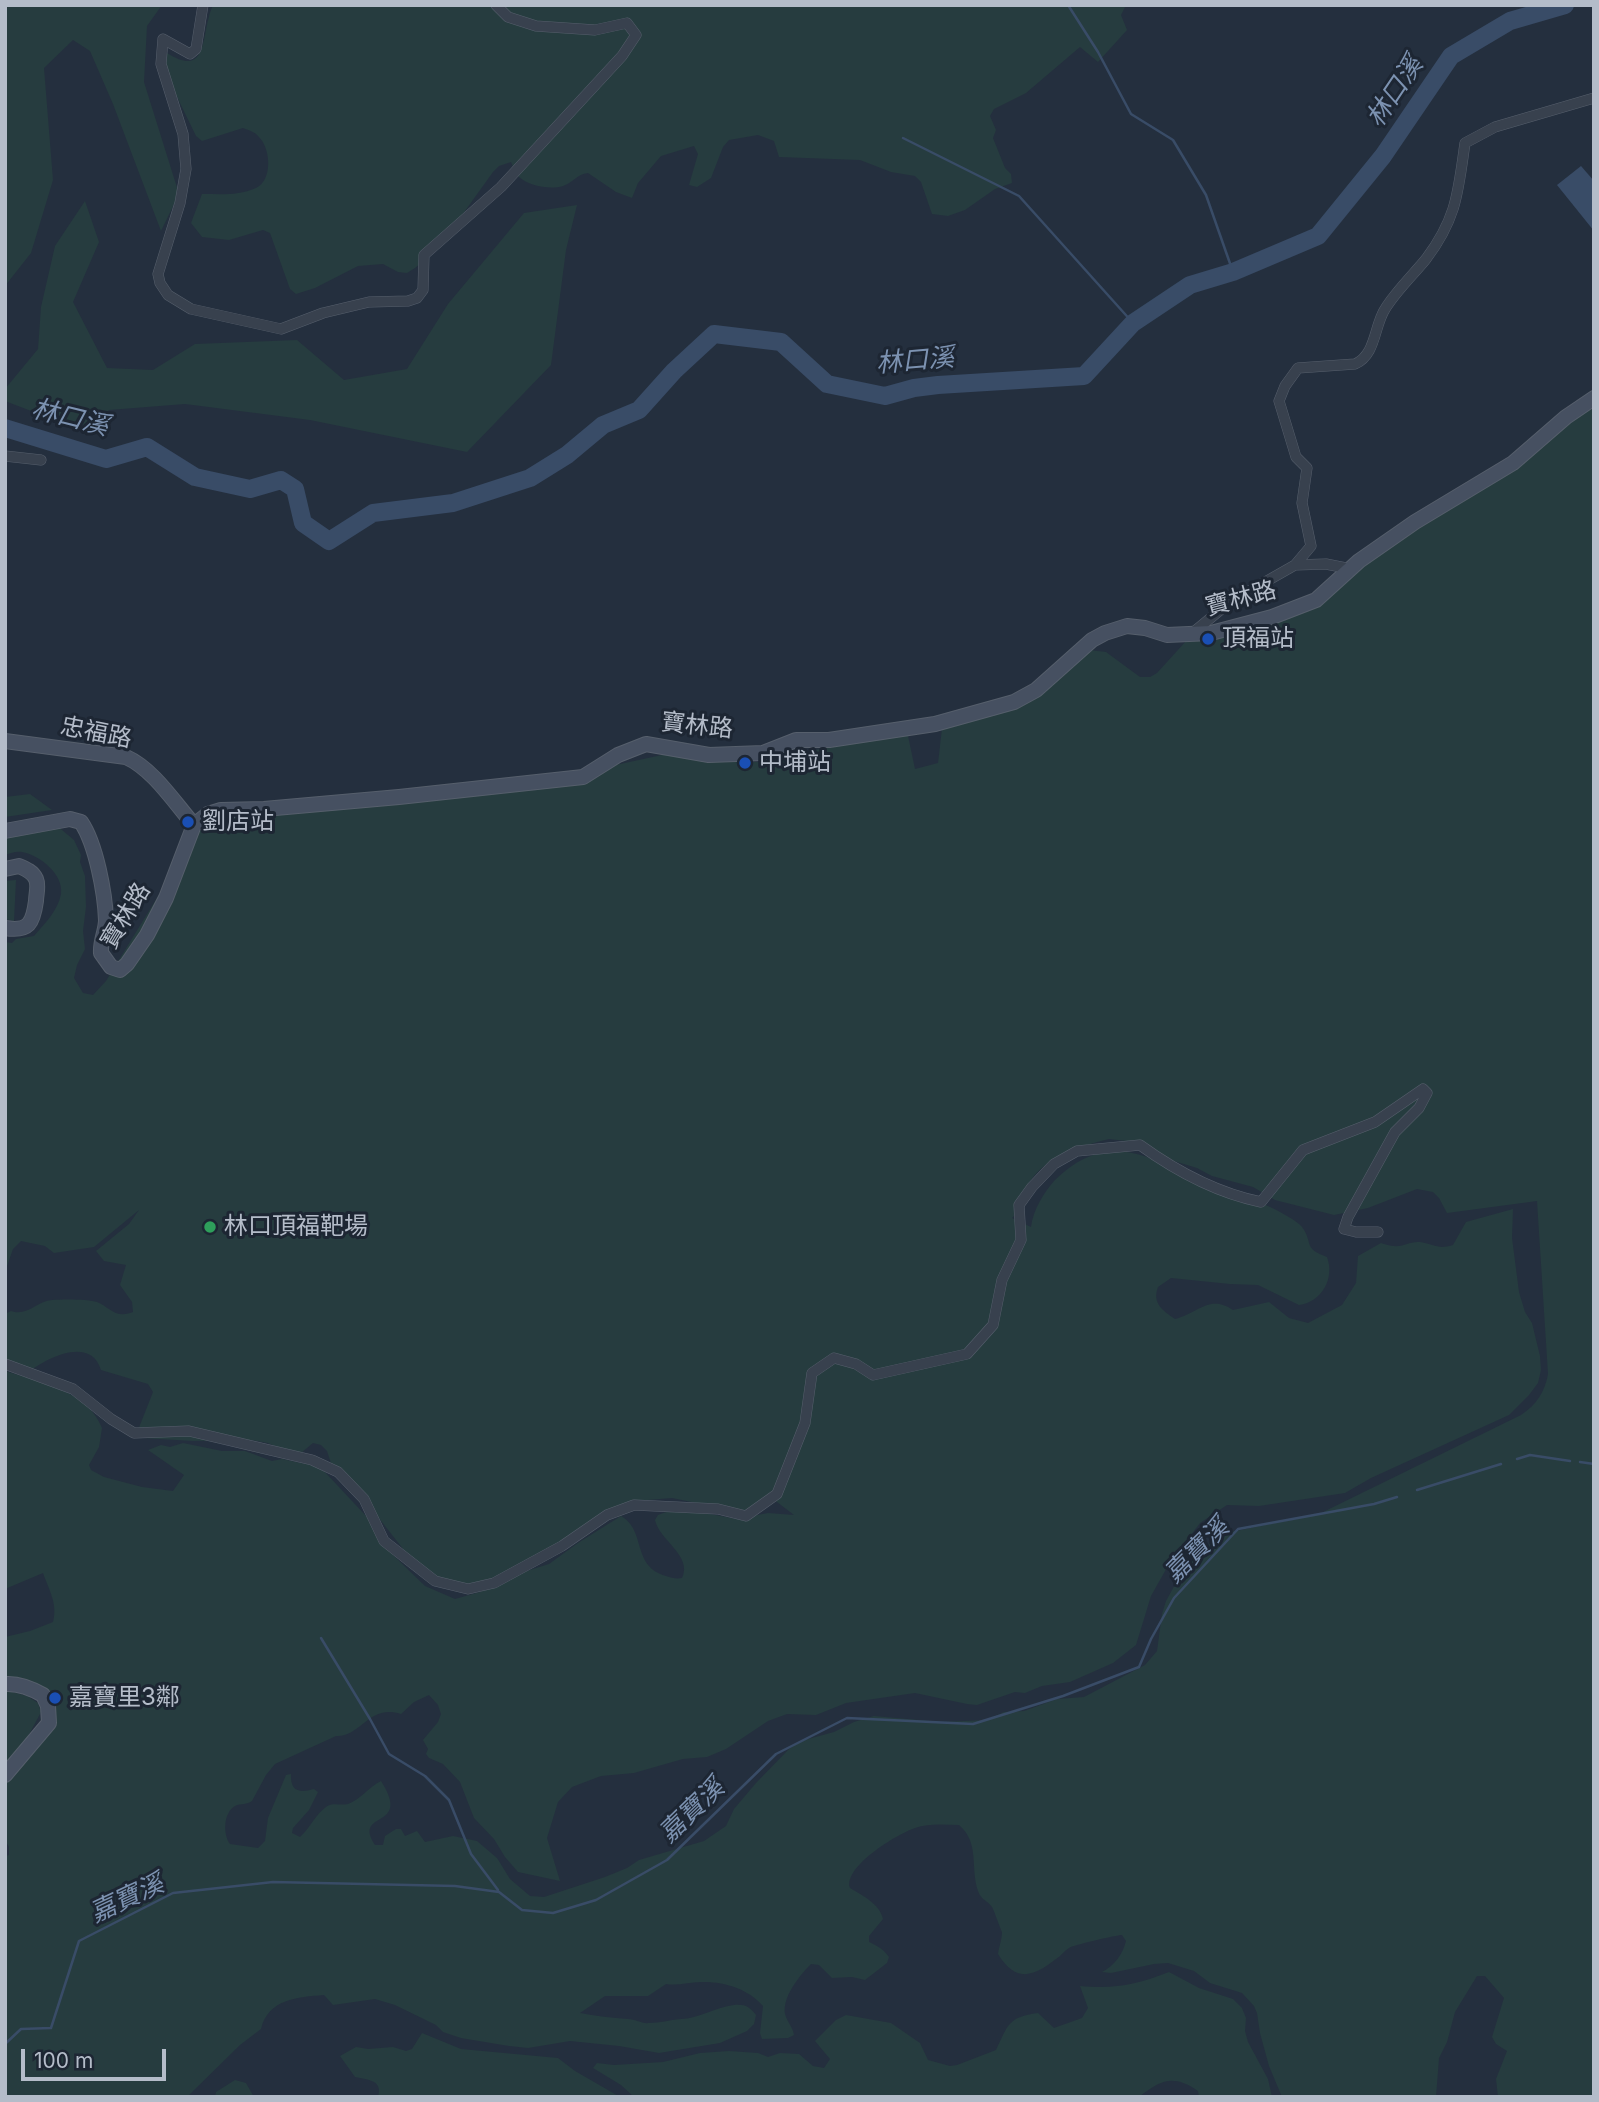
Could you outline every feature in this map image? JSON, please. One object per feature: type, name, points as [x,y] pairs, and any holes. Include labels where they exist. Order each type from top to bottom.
[{"type":"main road","name":"寶林路","points":[[5,831],[70,819],[82,822],[94,845],[104,904],[106,920],[101,953],[106,962],[117,970],[127,964],[147,935],[166,898],[194,825],[208,814],[221,810],[264,809],[399,797],[583,777],[618,755],[646,744],[709,755],[763,753],[796,740],[830,740],[905,730],[1014,702],[1036,690],[1092,640],[1105,633],[1127,626],[1167,635],[1211,633],[1250,623],[1316,600],[1351,569],[1415,522],[1513,463],[1566,417],[1594,398]]},
{"type":"main road","name":"忠福路","points":[[5,741],[126,757],[136,761],[194,825]]},
{"type":"main road","points":[[5,869],[19,866],[35,876],[38,884],[33,918],[27,926],[18,930],[5,928]]},
{"type":"main road","points":[[5,1684],[13,1683],[32,1688],[43,1695],[49,1723],[5,1774]]},
{"type":"street","points":[[203,5],[196,49],[190,54],[163,39],[161,64],[183,134],[186,169],[180,203],[158,274],[160,283],[168,295],[191,309],[281,329],[323,313],[369,302],[408,301],[416,298],[423,290],[424,255],[500,187],[622,56],[636,35],[627,23],[595,30],[536,26],[508,17],[496,5]]},
{"type":"street","points":[[1190,635],[1230,602],[1295,565],[1311,546],[1302,503],[1307,468],[1296,457],[1279,401],[1285,386],[1298,368],[1355,364],[1363,361],[1385,308],[1443,234],[1456,204],[1465,143],[1494,127],[1594,98]]},
{"type":"street","points":[[5,456],[41,460]]},
{"type":"street","points":[[1295,565],[1326,564],[1351,569]]},
{"type":"street","points":[[5,1364],[73,1389],[111,1419],[134,1433],[189,1431],[312,1460],[338,1472],[364,1499],[384,1541],[435,1581],[468,1589],[494,1583],[562,1546],[607,1515],[634,1505],[718,1509],[746,1516],[777,1494],[805,1423],[813,1373],[834,1358],[856,1364],[873,1375],[967,1354],[993,1325],[1002,1280],[1021,1240],[1020,1205],[1032,1187],[1054,1164],[1077,1150],[1140,1145],[1171,1167],[1241,1198],[1261,1202],[1303,1150],[1375,1122],[1423,1088],[1427,1093],[1419,1108],[1395,1132],[1348,1217],[1345,1229],[1378,1232]]},
{"type":"green space","points":[[5,5],[162,5],[147,26],[144,82],[179,194],[161,231],[90,51],[73,40],[44,68],[53,180],[31,253],[5,286]]},
{"type":"green space","points":[[213,5],[1126,5],[1121,15],[1127,30],[1098,62],[1080,47],[1026,93],[994,109],[990,116],[996,130],[993,138],[1005,168],[1011,174],[1012,183],[995,189],[965,210],[948,216],[932,214],[921,182],[915,176],[891,172],[860,160],[779,157],[774,141],[758,135],[729,140],[723,147],[711,178],[697,187],[689,185],[698,154],[694,146],[661,156],[638,183],[632,198],[616,192],[588,173],[563,186],[552,188],[534,185],[519,177],[511,162],[499,166],[493,172],[437,250],[407,273],[398,272],[383,264],[358,266],[315,288],[296,294],[290,289],[270,233],[263,230],[229,240],[202,237],[191,223],[202,194],[249,191],[262,184],[268,171],[266,148],[251,131],[243,128],[202,141],[196,136],[163,68],[162,60],[167,53],[181,60],[190,61],[197,57]]},
{"type":"green space","points":[[85,201],[99,242],[73,302],[107,368],[153,370],[195,344],[297,340],[344,380],[407,369],[448,304],[524,213],[577,205],[566,250],[551,365],[467,452],[310,420],[185,404],[109,410],[86,432],[5,401],[5,389],[38,349],[41,307],[55,246]]},
{"type":"green space","points":[[1594,403],[1594,2097],[1498,2097],[1496,2079],[1507,2051],[1496,2044],[1492,2037],[1504,1998],[1485,1976],[1477,1976],[1455,2012],[1447,2042],[1439,2058],[1436,2097],[1282,2097],[1269,2066],[1257,2013],[1242,1993],[1210,1983],[1194,1971],[1168,1963],[1111,1973],[1102,1972],[1114,1963],[1123,1950],[1126,1941],[1122,1935],[1067,1949],[1058,1958],[1032,1973],[1017,1973],[1011,1969],[998,1954],[1002,1932],[994,1911],[978,1891],[972,1847],[966,1832],[959,1825],[926,1825],[896,1837],[873,1852],[850,1880],[850,1888],[870,1901],[881,1914],[883,1919],[869,1936],[869,1942],[887,1954],[887,1963],[865,1980],[852,1977],[832,1978],[819,1965],[811,1964],[797,1980],[786,2001],[785,2014],[794,2035],[788,2038],[762,2039],[760,2033],[763,2006],[743,1991],[709,1982],[666,1984],[648,1996],[605,1996],[580,2013],[653,2023],[687,2018],[738,2005],[747,2007],[756,2015],[754,2024],[747,2031],[720,2043],[659,2053],[570,2041],[528,2048],[461,2038],[443,2032],[436,2025],[395,2005],[375,1999],[333,2005],[324,1995],[285,2001],[270,2011],[261,2029],[240,2045],[187,2097],[5,2097],[5,1856],[9,1855],[9,1847],[5,1840],[5,1780],[52,1723],[52,1703],[5,1679],[5,1637],[53,1622],[54,1609],[43,1573],[5,1589],[5,1371],[61,1389],[74,1396],[95,1415],[102,1428],[99,1447],[89,1465],[91,1470],[104,1477],[142,1487],[173,1491],[184,1475],[148,1450],[161,1445],[170,1447],[183,1443],[222,1451],[245,1451],[272,1461],[282,1459],[323,1470],[367,1517],[376,1535],[392,1554],[425,1586],[455,1599],[480,1592],[506,1582],[517,1574],[549,1564],[621,1516],[634,1530],[648,1565],[668,1577],[682,1578],[683,1562],[658,1527],[655,1520],[658,1515],[677,1508],[737,1519],[768,1513],[794,1515],[773,1499],[740,1512],[672,1498],[636,1501],[571,1539],[495,1578],[462,1588],[418,1568],[378,1517],[335,1475],[327,1451],[321,1445],[313,1443],[301,1453],[292,1454],[268,1443],[251,1440],[142,1438],[138,1430],[153,1392],[148,1384],[101,1370],[96,1360],[79,1352],[68,1352],[47,1360],[30,1371],[5,1360],[5,1314],[11,1311],[22,1312],[47,1301],[69,1299],[97,1302],[117,1313],[133,1312],[132,1302],[120,1285],[126,1265],[104,1261],[96,1251],[129,1224],[139,1210],[94,1247],[54,1253],[45,1246],[21,1241],[13,1249],[5,1272],[5,942],[12,943],[16,939],[34,936],[54,912],[61,887],[59,879],[49,867],[36,857],[22,852],[5,855],[5,833],[56,825],[74,840],[81,855],[80,862],[85,876],[86,907],[83,931],[85,949],[74,978],[83,993],[93,995],[106,981],[206,818],[252,809],[504,793],[590,781],[611,766],[662,755],[706,755],[740,762],[758,762],[907,731],[915,769],[938,763],[943,720],[985,710],[1017,692],[1033,688],[1081,649],[1106,652],[1140,677],[1150,677],[1157,673],[1187,640],[1310,600]],"holes":[[[1109,1139],[1135,1142],[1212,1176],[1253,1187],[1275,1200],[1334,1215],[1368,1208],[1417,1189],[1433,1192],[1447,1213],[1537,1201],[1548,1374],[1539,1398],[1521,1415],[1319,1514],[1226,1533],[1203,1548],[1182,1572],[1166,1601],[1157,1651],[1145,1665],[1084,1697],[1057,1699],[1024,1711],[1004,1712],[987,1720],[941,1722],[874,1716],[834,1732],[801,1741],[789,1749],[756,1783],[734,1809],[726,1826],[704,1841],[639,1860],[605,1877],[544,1897],[530,1896],[510,1879],[497,1858],[477,1841],[453,1836],[425,1842],[417,1831],[405,1836],[401,1829],[396,1829],[385,1836],[383,1845],[375,1845],[370,1834],[371,1827],[387,1814],[390,1807],[389,1797],[381,1781],[352,1802],[326,1807],[300,1837],[292,1833],[293,1828],[309,1810],[318,1792],[314,1789],[297,1790],[292,1784],[291,1774],[286,1775],[268,1818],[265,1841],[258,1848],[230,1844],[225,1830],[228,1814],[235,1806],[252,1801],[275,1764],[336,1736],[352,1732],[381,1713],[401,1714],[414,1702],[429,1695],[438,1705],[441,1714],[423,1740],[428,1749],[426,1754],[443,1764],[460,1782],[474,1818],[494,1839],[518,1872],[560,1881],[547,1838],[558,1802],[572,1787],[601,1776],[634,1773],[683,1759],[707,1757],[726,1749],[768,1721],[787,1714],[816,1715],[846,1703],[915,1693],[977,1705],[1015,1692],[1025,1693],[1042,1686],[1070,1682],[1113,1663],[1136,1645],[1151,1596],[1169,1564],[1200,1523],[1227,1505],[1259,1506],[1345,1493],[1371,1478],[1509,1415],[1538,1383],[1540,1356],[1532,1323],[1525,1312],[1519,1292],[1512,1238],[1513,1209],[1466,1222],[1453,1245],[1439,1247],[1415,1242],[1395,1246],[1381,1243],[1358,1256],[1356,1283],[1342,1305],[1308,1323],[1289,1318],[1269,1302],[1233,1310],[1210,1304],[1175,1319],[1162,1309],[1157,1302],[1156,1293],[1158,1287],[1171,1278],[1258,1285],[1299,1305],[1307,1303],[1325,1288],[1329,1265],[1327,1257],[1311,1248],[1302,1227],[1289,1217],[1261,1203],[1182,1176],[1147,1157],[1121,1151],[1086,1157],[1065,1171],[1051,1185],[1037,1208],[1031,1227],[1012,1218],[1018,1212],[1030,1181],[1051,1161],[1078,1148]]]},
{"type":"green space","points":[[30,794],[52,810],[5,817],[5,797]]},
{"type":"green space","points":[[16,880],[14,921],[5,919],[5,881]]},
{"type":"green space","points":[[5,1690],[27,1696],[38,1703],[41,1712],[25,1742],[5,1765]]},
{"type":"green space","points":[[1169,1972],[1199,1988],[1233,1999],[1242,2008],[1246,2018],[1248,2042],[1268,2079],[1272,2097],[1199,2097],[1198,2091],[1181,2082],[1167,2081],[1154,2086],[1139,2097],[634,2097],[621,2085],[593,2068],[597,2063],[614,2065],[663,2062],[700,2053],[729,2051],[758,2053],[768,2057],[780,2053],[799,2054],[813,2066],[824,2068],[830,2059],[815,2041],[836,2020],[846,2015],[891,2023],[920,2043],[928,2060],[950,2066],[957,2065],[996,2050],[1007,2028],[1020,2017],[1038,2013],[1054,2028],[1082,2018],[1088,2008],[1080,1986],[1125,1985]]},
{"type":"green space","points":[[422,2033],[461,2049],[558,2058],[620,2097],[378,2097],[377,2084],[355,2077],[340,2056],[356,2047],[393,2047],[406,2051],[412,2049]]},
{"type":"green space","points":[[235,2080],[246,2083],[254,2097],[215,2097],[216,2092]]},
{"type":"water","points":[[1581,166],[1594,181],[1594,231],[1557,185]]},
{"type":"waterway","points":[[1068,5],[1098,52],[1131,114],[1173,140],[1206,195],[1233,272]]},
{"type":"waterway","name":"林口溪","points":[[5,428],[106,459],[147,447],[195,477],[250,489],[281,480],[295,489],[303,523],[329,541],[373,513],[453,503],[530,478],[567,455],[603,425],[639,410],[674,371],[714,334],[781,342],[827,384],[885,396],[938,385],[1084,376],[1133,323],[1190,285],[1233,272],[1318,236],[1383,156],[1451,56],[1510,21],[1565,5]]},
{"type":"waterway","points":[[903,138],[1019,196],[1133,323]]},
{"type":"waterway","name":"嘉寶溪","points":[[1517,1459],[1530,1455],[1570,1461]]},
{"type":"waterway","name":"嘉寶溪","points":[[1580,1462],[1594,1464]]},
{"type":"waterway","name":"嘉寶溪","points":[[1417,1490],[1501,1464]]},
{"type":"waterway","name":"嘉寶溪","points":[[5,2044],[21,2029],[51,2028],[79,1941],[173,1893],[273,1882],[455,1886],[499,1892],[522,1910],[553,1913],[596,1900],[667,1860],[776,1754],[847,1718],[973,1724],[1063,1696],[1139,1667],[1174,1598],[1238,1529],[1374,1504],[1397,1497]]},
{"type":"waterway","points":[[321,1638],[389,1754],[425,1776],[449,1800],[471,1854],[498,1890]]},
{"type":"place","name":"頂福站","points":[[1208,639]]},
{"type":"place","name":"中埔站","points":[[745,763]]},
{"type":"place","name":"劉店站","points":[[188,822]]},
{"type":"place","name":"林口頂福靶場","points":[[210,1227]]},
{"type":"place","name":"嘉寶里3鄰","points":[[55,1698]]}]
